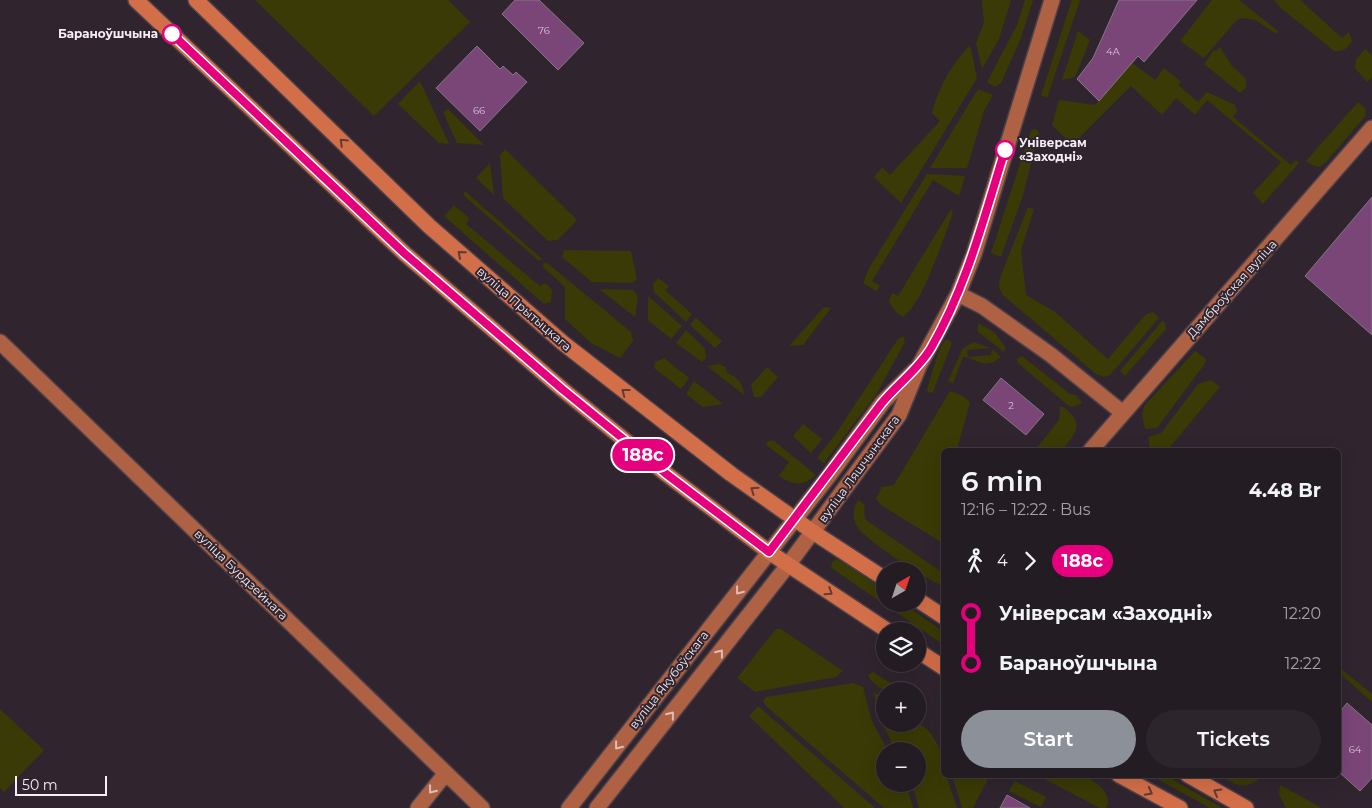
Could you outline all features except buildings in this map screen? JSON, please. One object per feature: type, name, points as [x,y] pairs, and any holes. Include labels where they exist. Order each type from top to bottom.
[{"type":"main road","points":[[136,0],[404,253],[562,389],[665,473],[769,552],[876,623]]},
{"type":"main road","name":"вуліца Прытыцкага","points":[[196,0],[429,226],[563,343],[731,474],[813,532],[876,573]]},
{"type":"main road","name":"вуліца Ляшчынскага","points":[[788,565],[899,415],[919,366],[958,294],[974,254],[1052,0]]},
{"type":"main road","name":"Дамброўская вуліца","points":[[1093,448],[1372,128]]},
{"type":"main road","points":[[958,294],[982,306],[1051,355],[1123,413]]},
{"type":"main road","name":"вуліца Бурдзейнага","points":[[0,342],[482,808]]},
{"type":"main road","name":"вуліца Ляшчынскага","points":[[769,552],[883,402],[919,366]]},
{"type":"main road","name":"вуліца Якубоўскага","points":[[569,808],[769,552]]},
{"type":"main road","name":"вуліца Якубоўскага","points":[[597,808],[788,565]]},
{"type":"main road","points":[[926,605],[941,615]]},
{"type":"main road","points":[[926,656],[941,666]]},
{"type":"main road","points":[[418,808],[446,773]]},
{"type":"main road","points":[[1125,778],[1180,808]]},
{"type":"main road","points":[[1193,778],[1246,808]]},
{"type":"shaded area","points":[[255,0],[448,0],[470,22],[374,116]]},
{"type":"shaded area","points":[[982,0],[1011,0],[999,39],[982,69],[976,43],[984,23]]},
{"type":"shaded area","points":[[1025,0],[1033,0],[1021,38],[1001,83],[995,87],[987,82],[1017,25]]},
{"type":"shaded area","points":[[1072,0],[1080,0],[1047,98],[1041,95]]},
{"type":"shaded area","points":[[1212,0],[1239,0],[1278,31],[1276,34],[1255,20],[1242,18],[1237,20],[1204,58],[1180,41]]},
{"type":"shaded area","points":[[1274,0],[1300,0],[1342,38],[1349,32],[1352,41],[1345,49],[1334,51],[1281,8]]},
{"type":"shaded area","points":[[1078,31],[1090,40],[1075,77],[1062,80]]},
{"type":"shaded area","points":[[970,45],[977,78],[901,203],[874,177],[882,167],[890,175],[940,121],[932,113],[938,93],[951,69]]},
{"type":"shaded area","points":[[1220,47],[1232,66],[1246,79],[1246,88],[1240,93],[1204,64],[1214,50],[1216,51]]},
{"type":"shaded area","points":[[1365,49],[1372,55],[1372,77],[1367,82],[1355,68],[1356,59]]},
{"type":"shaded area","points":[[1132,63],[1155,80],[1164,68],[1181,82],[1178,85],[1198,102],[1207,92],[1235,105],[1237,111],[1233,117],[1291,165],[1296,160],[1299,163],[1263,204],[1253,193],[1281,162],[1207,100],[1195,115],[1176,98],[1162,115],[1131,86],[1072,145],[1052,125],[1059,100],[1095,105]]},
{"type":"shaded area","points":[[420,81],[449,144],[439,143],[398,104]]},
{"type":"shaded area","points":[[978,89],[993,95],[984,111],[967,168],[930,168]]},
{"type":"shaded area","points":[[1358,102],[1365,108],[1366,115],[1326,162],[1320,167],[1306,161]]},
{"type":"shaded area","points":[[448,109],[484,145],[457,143],[443,112]]},
{"type":"shaded area","points":[[1035,129],[1039,132],[1023,195],[1001,257],[991,253],[1030,133]]},
{"type":"shaded area","points":[[505,149],[577,220],[558,240],[548,241],[503,198],[500,155]]},
{"type":"shaded area","points":[[490,163],[494,195],[476,178]]},
{"type":"shaded area","points":[[927,174],[965,176],[959,196],[933,180],[872,281],[880,286],[876,291],[863,283],[868,270]]},
{"type":"shaded area","points":[[465,191],[542,259],[539,261],[463,195]]},
{"type":"shaded area","points":[[454,205],[469,218],[466,224],[540,286],[545,283],[552,290],[551,302],[544,304],[444,216]]},
{"type":"shaded area","points":[[1028,207],[1034,209],[1021,250],[1026,295],[1055,312],[1108,359],[1146,314],[1153,312],[1159,318],[1110,375],[1104,377],[1096,374],[1005,297],[1000,289],[1001,275]]},
{"type":"shaded area","points":[[951,209],[953,213],[925,285],[918,299],[903,317],[896,312],[889,302],[892,293],[898,296]]},
{"type":"shaded area","points":[[564,250],[631,251],[637,279],[632,283],[592,282],[562,257]]},
{"type":"shaded area","points":[[546,262],[631,332],[633,341],[620,358],[591,343],[565,319],[565,287],[542,266]]},
{"type":"shaded area","points":[[658,278],[669,286],[665,290],[692,314],[686,322],[654,292],[653,284]]},
{"type":"shaded area","points":[[599,289],[633,290],[638,297],[635,317]]},
{"type":"shaded area","points":[[648,296],[682,326],[671,339],[648,320]]},
{"type":"shaded area","points":[[824,307],[831,308],[803,345],[789,346]]},
{"type":"shaded area","points":[[696,318],[722,341],[715,348],[690,325]]},
{"type":"shaded area","points":[[1162,321],[1165,323],[1166,329],[1125,376],[1120,371]]},
{"type":"shaded area","points":[[978,323],[994,332],[1005,347],[1004,352],[978,332]]},
{"type":"shaded area","points":[[686,330],[705,349],[706,358],[702,362],[676,343]]},
{"type":"shaded area","points":[[903,336],[905,342],[876,395],[824,463],[817,458],[837,432],[898,339]]},
{"type":"shaded area","points":[[945,340],[949,340],[952,343],[931,393],[927,389],[939,350]]},
{"type":"shaded area","points":[[974,342],[990,348],[967,350],[968,357],[991,355],[992,349],[1001,357],[990,363],[981,363],[963,357],[953,383],[948,381],[963,348]]},
{"type":"shaded area","points":[[1195,351],[1205,358],[1206,362],[1157,428],[1145,429],[1142,415],[1144,406]]},
{"type":"shaded area","points":[[1022,356],[1070,394],[1076,395],[1082,403],[1073,407],[1069,406],[1018,363],[1017,359]]},
{"type":"shaded area","points":[[664,358],[689,378],[681,389],[654,368],[655,362]]},
{"type":"shaded area","points":[[719,364],[725,367],[727,373],[739,381],[743,387],[744,395],[707,366]]},
{"type":"shaded area","points":[[767,367],[778,377],[761,397],[754,397],[751,385]]},
{"type":"shaded area","points":[[1211,380],[1220,387],[1170,447],[1150,448],[1148,437],[1161,433],[1198,384]]},
{"type":"shaded area","points":[[694,381],[723,404],[703,407],[686,394]]},
{"type":"shaded area","points":[[950,391],[963,396],[970,402],[958,448],[941,448],[941,542],[881,505],[876,499],[882,487],[894,485]]},
{"type":"shaded area","points":[[1060,407],[1063,407],[1070,413],[1076,423],[1075,433],[1072,438],[1064,448],[1037,448],[1059,420]]},
{"type":"shaded area","points":[[803,424],[822,439],[811,453],[793,436]]},
{"type":"shaded area","points":[[769,441],[774,441],[816,475],[802,483],[793,483],[779,476],[789,462],[765,444]]},
{"type":"shaded area","points":[[858,500],[865,505],[864,513],[866,520],[941,571],[941,585],[926,578],[926,562],[902,562],[871,540],[855,523],[854,510]]},
{"type":"shaded area","points":[[836,559],[848,565],[876,585],[876,599],[837,572],[831,567]]},
{"type":"shaded area","points":[[896,612],[915,612],[941,630],[941,643],[926,633],[926,622],[910,622]]},
{"type":"shaded area","points":[[776,629],[781,629],[843,671],[836,677],[755,692],[737,678]]},
{"type":"shaded area","points":[[1341,669],[1372,694],[1372,702],[1341,675]]},
{"type":"shaded area","points":[[873,672],[889,682],[876,682],[876,685],[868,675]]},
{"type":"shaded area","points":[[853,683],[863,687],[876,732],[878,732],[883,742],[876,742],[876,792],[908,792],[913,808],[884,808],[766,706],[763,701],[766,697]]},
{"type":"shaded area","points":[[758,706],[875,808],[844,808],[749,716]]},
{"type":"shaded area","points":[[0,709],[44,750],[4,792],[0,788]]},
{"type":"shaded area","points":[[926,729],[930,733],[941,753],[941,778],[947,778],[957,808],[919,808],[914,792],[926,792],[926,742],[892,742],[886,732],[926,732]]},
{"type":"shaded area","points":[[953,778],[988,778],[973,808],[962,808]]},
{"type":"shaded area","points":[[1043,778],[1088,778],[1105,792],[1108,802],[1106,808],[1100,808]]},
{"type":"shaded area","points":[[1155,778],[1170,778],[1222,808],[1210,808]]},
{"type":"shaded area","points":[[1224,778],[1260,778],[1245,785],[1231,782]]},
{"type":"shaded area","points":[[1015,781],[1046,797],[1041,807],[1009,791]]},
{"type":"shaded area","points":[[1280,785],[1322,808],[1286,808],[1279,794]]},
{"type":"bus line","name":"188с","points":[[172,34],[404,253],[562,389],[665,473],[769,552],[828,477],[883,402],[919,366],[931,348],[958,294],[974,254],[1005,150]]},
{"type":"place","name":"Бараноўшчына","points":[[172,34]]},
{"type":"place","name":"Універсам «Заходні»","points":[[1005,150]]}]
